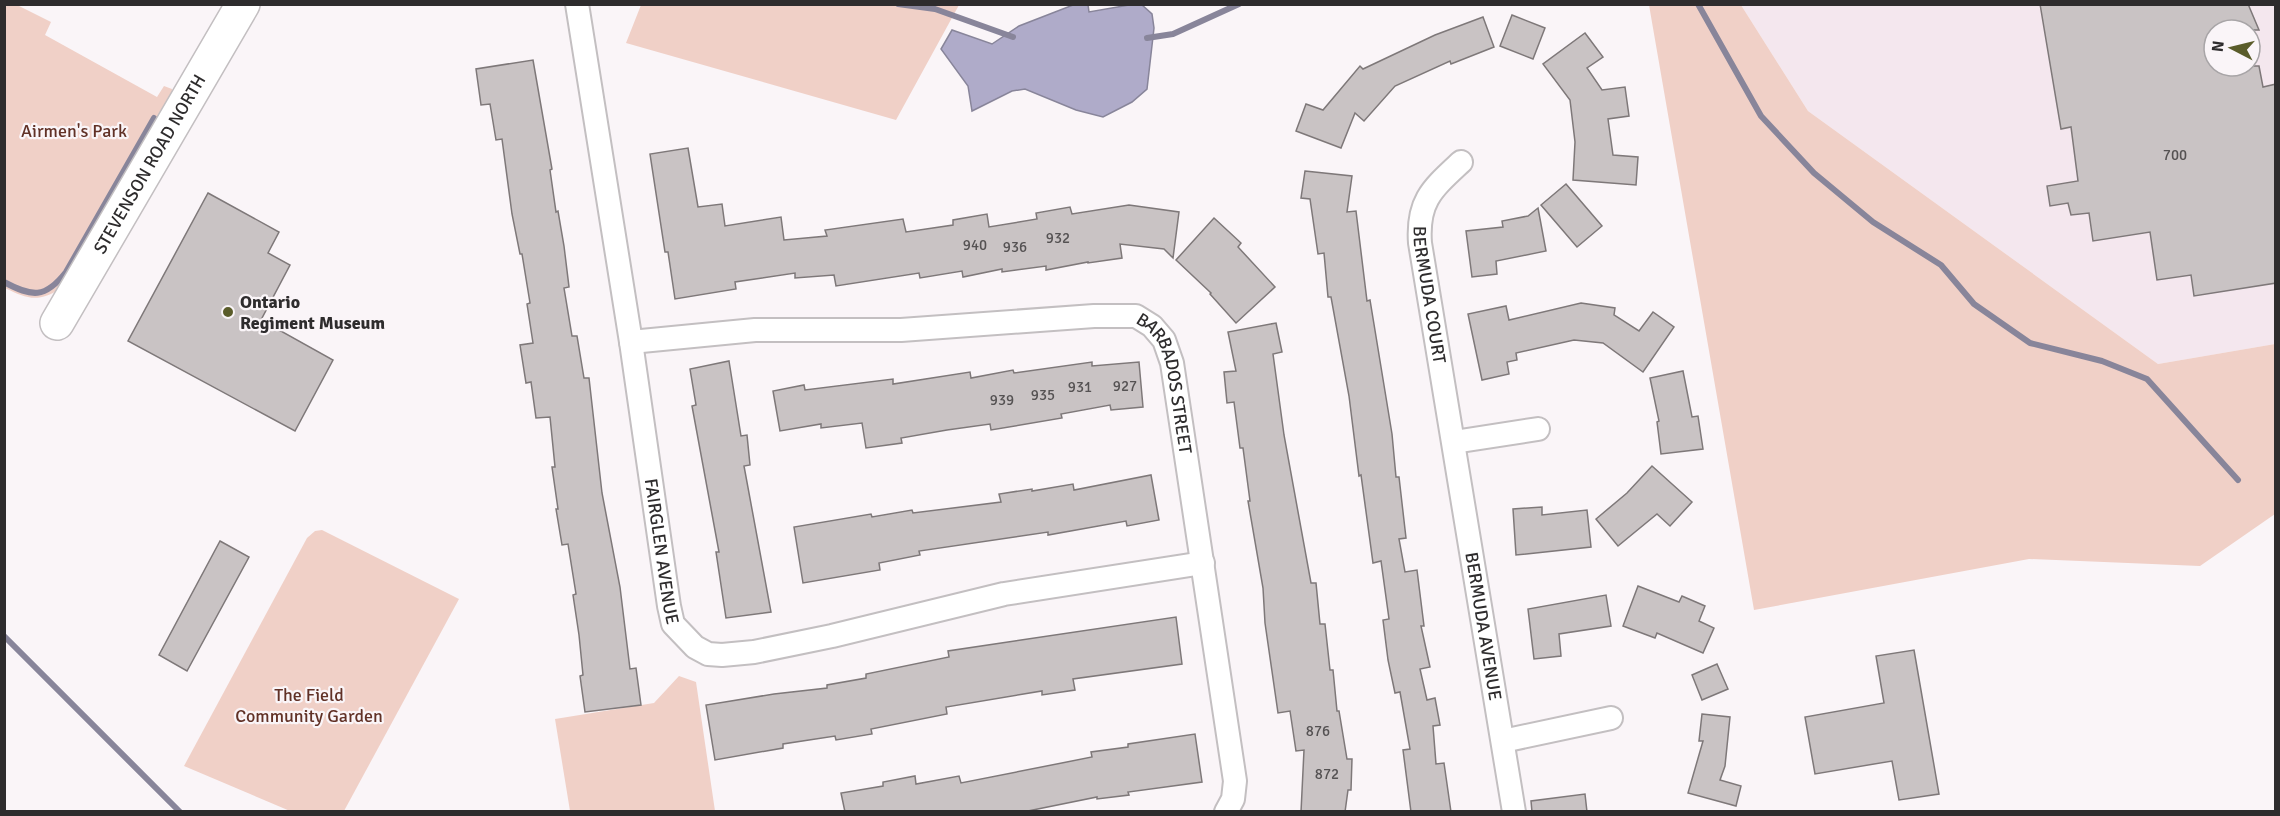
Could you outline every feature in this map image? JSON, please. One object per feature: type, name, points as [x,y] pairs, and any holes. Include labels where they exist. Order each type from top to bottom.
[{"type":"street","name":"STEVENSON ROAD NORTH","points":[[57,323],[243,4]]},
{"type":"street","name":"FAIRGLEN AVENUE","points":[[578,4],[632,342],[669,606],[673,624],[695,647],[708,654],[753,652],[832,636],[1004,594],[1203,563]]},
{"type":"street","name":"BERMUDA COURT","points":[[1454,442],[1420,243],[1419,225],[1422,208],[1431,193],[1461,162]]},
{"type":"street","name":"BARBADOS STREET","points":[[632,342],[755,330],[901,330],[1094,316],[1136,316],[1152,326],[1164,340],[1172,363],[1203,563],[1235,781],[1233,798],[1226,812]]},
{"type":"street","points":[[1454,442],[1538,429]]},
{"type":"street","name":"BERMUDA AVENUE","points":[[1454,442],[1514,812]]},
{"type":"street","points":[[1503,741],[1611,718]]},
{"type":"shaded area","points":[[1073,5],[1088,5],[1089,12],[1142,5],[1152,14],[1154,28],[1147,89],[1132,102],[1103,117],[1076,110],[1025,89],[1012,91],[972,111],[968,86],[941,49],[952,30],[992,44],[1019,26]]},
{"type":"shaded area","points":[[1741,5],[2275,5],[2275,344],[2158,364],[1808,111]]},
{"type":"green space","points":[[641,4],[959,5],[896,120],[626,43]]},
{"type":"green space","name":"Airmen's Park","points":[[4,5],[17,5],[51,22],[45,35],[157,97],[164,86],[172,89],[172,95],[61,288],[46,296],[33,298],[5,288]]},
{"type":"green space","points":[[1649,5],[1741,5],[1808,111],[2158,364],[2275,344],[2275,514],[2200,566],[2029,559],[1754,610]]},
{"type":"green space","name":"The Field Community Garden","points":[[322,530],[459,599],[344,811],[290,811],[184,766],[307,538],[315,531]]},
{"type":"green space","points":[[679,676],[696,682],[715,811],[570,811],[555,719],[654,703]]},
{"type":"building","points":[[2040,4],[2248,4],[2254,18],[2202,18],[2202,78],[2261,78],[2263,87],[2276,84],[2276,283],[2194,296],[2191,275],[2157,280],[2150,232],[2093,241],[2089,213],[2071,215],[2068,203],[2050,206],[2047,186],[2078,181],[2071,127],[2061,129]]},
{"type":"building","points":[[1512,15],[1545,28],[1533,59],[1500,46]]},
{"type":"building","points":[[1483,17],[1494,47],[1451,64],[1450,61],[1395,86],[1364,121],[1355,113],[1341,148],[1296,131],[1306,104],[1323,110],[1360,66],[1363,69],[1435,35]]},
{"type":"building","points":[[1585,33],[1603,57],[1587,68],[1602,90],[1625,87],[1629,116],[1608,119],[1613,155],[1638,157],[1636,185],[1573,180],[1575,142],[1570,100],[1543,64]]},
{"type":"building","points":[[533,60],[552,169],[550,170],[556,212],[558,211],[564,246],[569,287],[564,288],[572,336],[577,336],[584,378],[589,378],[602,493],[620,587],[630,669],[636,668],[641,705],[585,712],[580,676],[583,675],[579,635],[573,595],[576,594],[568,544],[562,545],[556,509],[558,509],[552,467],[555,467],[550,417],[536,418],[531,382],[526,383],[520,345],[533,343],[527,304],[530,303],[522,254],[520,254],[512,214],[502,139],[496,140],[490,104],[481,105],[476,69]]},
{"type":"building","points":[[688,148],[698,207],[722,204],[725,226],[781,217],[784,240],[827,236],[825,230],[903,219],[906,232],[953,225],[953,220],[987,214],[989,227],[1037,219],[1036,213],[1070,207],[1072,214],[1129,205],[1179,212],[1173,258],[1164,249],[1120,244],[1122,258],[1046,270],[1046,266],[1002,272],[1002,269],[963,277],[962,271],[920,278],[919,273],[836,286],[834,275],[795,278],[795,273],[735,282],[736,289],[675,299],[668,252],[665,252],[650,154]]},
{"type":"building","points":[[1305,171],[1352,176],[1347,212],[1356,211],[1367,301],[1370,300],[1392,434],[1396,477],[1399,477],[1406,538],[1399,539],[1405,572],[1417,570],[1424,626],[1421,626],[1430,667],[1420,669],[1427,700],[1435,698],[1440,725],[1433,726],[1436,764],[1444,763],[1451,812],[1411,812],[1403,750],[1410,749],[1400,692],[1395,693],[1388,660],[1383,620],[1389,619],[1381,561],[1373,563],[1349,396],[1331,297],[1328,297],[1324,253],[1318,254],[1310,199],[1301,198]]},
{"type":"building","points":[[1566,184],[1602,226],[1577,247],[1541,205]]},
{"type":"building","points":[[208,193],[279,232],[268,253],[290,265],[261,320],[333,360],[295,431],[128,341]]},
{"type":"building","points":[[1538,208],[1546,251],[1496,261],[1497,274],[1472,277],[1466,231],[1503,227],[1502,221],[1528,216]]},
{"type":"building","points":[[1214,218],[1241,243],[1238,247],[1275,287],[1236,323],[1211,293],[1176,260]]},
{"type":"building","points":[[1581,303],[1615,308],[1614,315],[1639,331],[1653,312],[1674,327],[1643,372],[1603,343],[1574,340],[1516,353],[1517,360],[1507,362],[1509,374],[1482,380],[1468,314],[1506,306],[1509,320]]},
{"type":"building","points":[[1276,323],[1282,352],[1273,354],[1284,435],[1311,583],[1316,583],[1320,624],[1325,624],[1330,670],[1333,670],[1337,711],[1339,711],[1347,759],[1352,759],[1351,790],[1348,790],[1345,812],[1301,812],[1304,750],[1296,751],[1290,711],[1278,713],[1265,623],[1263,588],[1248,501],[1250,501],[1243,448],[1240,448],[1234,402],[1227,403],[1224,372],[1236,371],[1228,332]]},
{"type":"building","points":[[729,361],[741,436],[747,435],[750,465],[744,466],[771,612],[726,618],[716,552],[719,552],[692,406],[696,405],[690,369]]},
{"type":"building","points":[[1092,362],[1092,366],[1139,362],[1143,407],[1111,410],[1110,405],[1061,414],[1062,418],[991,430],[990,424],[947,430],[901,438],[902,443],[866,448],[862,423],[821,428],[821,424],[780,431],[773,391],[804,385],[805,390],[893,379],[893,384],[970,372],[971,378],[1013,370],[1014,373]]},
{"type":"building","points":[[1683,371],[1692,417],[1698,416],[1703,449],[1661,454],[1657,422],[1659,421],[1650,378]]},
{"type":"building","points":[[1652,466],[1692,502],[1670,526],[1657,514],[1618,546],[1596,519],[1627,493]]},
{"type":"building","points":[[1151,475],[1159,520],[1127,526],[1126,521],[1048,535],[1048,532],[919,551],[920,555],[879,563],[880,570],[803,583],[794,527],[871,514],[872,517],[912,510],[913,513],[1001,502],[999,494],[1073,484],[1074,490]]},
{"type":"building","points":[[1542,507],[1542,515],[1587,510],[1591,547],[1516,555],[1513,509]]},
{"type":"building","points":[[220,541],[249,557],[187,671],[159,655]]},
{"type":"building","points":[[1638,586],[1679,602],[1682,596],[1705,606],[1699,621],[1714,628],[1703,653],[1657,633],[1655,638],[1623,626]]},
{"type":"building","points":[[1606,595],[1611,626],[1559,634],[1561,656],[1534,659],[1528,609]]},
{"type":"building","points":[[1176,617],[1182,664],[1073,679],[1075,690],[1042,695],[1042,691],[946,707],[947,714],[871,729],[872,734],[836,740],[835,736],[783,744],[783,748],[715,760],[706,705],[827,688],[827,685],[866,678],[866,674],[949,657],[948,651]]},
{"type":"building","points":[[1914,650],[1939,794],[1899,800],[1892,761],[1815,774],[1805,717],[1884,703],[1876,656]]},
{"type":"building","points":[[1717,664],[1728,689],[1702,700],[1692,675]]},
{"type":"building","points":[[1702,714],[1730,717],[1725,766],[1720,780],[1741,786],[1736,806],[1688,793],[1703,741],[1699,741]]},
{"type":"building","points":[[1195,734],[1202,782],[1128,792],[1129,795],[1097,799],[1097,797],[1023,812],[845,812],[841,793],[883,786],[883,782],[915,776],[916,784],[959,776],[961,783],[1092,757],[1091,752],[1128,747],[1128,744]]},
{"type":"building","points":[[1585,794],[1587,812],[1532,812],[1531,801]]},
{"type":"waterway","points":[[898,4],[935,9],[1013,37]]},
{"type":"waterway","points":[[1147,38],[1173,34],[1239,4]]},
{"type":"waterway","points":[[1698,4],[1761,116],[1814,173],[1873,222],[1941,265],[1974,304],[2030,343],[2102,361],[2147,379],[2238,480]]},
{"type":"waterway","points":[[4,282],[23,291],[38,293],[45,291],[58,281],[66,272],[154,118]]},
{"type":"waterway","points":[[4,636],[180,812]]},
{"type":"place","name":"Ontario Regiment Museum","points":[[228,312]]}]
